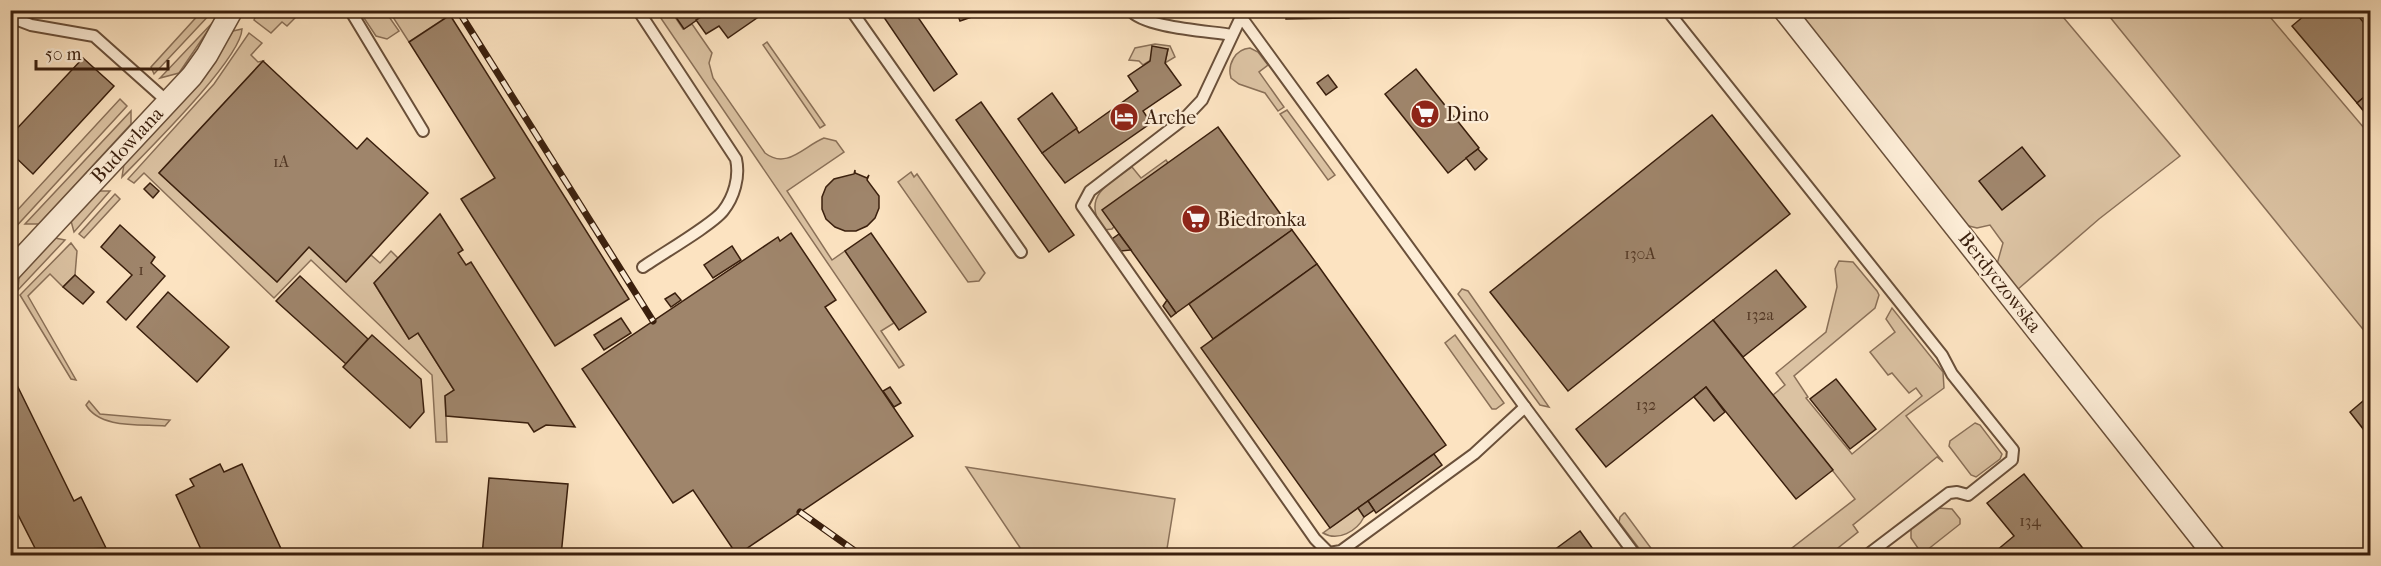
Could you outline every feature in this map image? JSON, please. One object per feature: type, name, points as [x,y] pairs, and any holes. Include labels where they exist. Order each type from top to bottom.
[{"type":"street","name":"Budowlana","points":[[10,271],[168,102],[207,55],[232,10]]},
{"type":"street","name":"Berdyczowska","points":[[1784,10],[2215,555]]},
{"type":"lane","points":[[350,10],[423,131]]},
{"type":"lane","points":[[638,10],[736,159],[739,171],[735,186],[722,212],[643,267]]},
{"type":"lane","points":[[851,10],[1021,252]]},
{"type":"lane","points":[[1130,10],[1140,18],[1159,23],[1232,35]]},
{"type":"lane","points":[[1667,10],[1942,355],[1952,374],[2013,450],[2012,460],[1968,495],[1957,492],[1949,493],[1866,555]]},
{"type":"lane","points":[[1240,14],[1202,100],[1185,118],[1090,191],[1082,206],[1315,539],[1329,553],[1341,551],[1474,454],[1525,407]]},
{"type":"lane","points":[[1240,14],[1525,407],[1636,555]]},
{"type":"lane","points":[[10,17],[31,25],[94,36],[168,102]]},
{"type":"shaded area","points":[[202,11],[213,11],[154,74],[151,67]]},
{"type":"shaded area","points":[[258,11],[292,11],[296,17],[287,26],[282,22],[271,33],[254,20]]},
{"type":"shaded area","points":[[372,11],[385,11],[399,31],[387,39],[376,36],[364,18],[373,13]]},
{"type":"shaded area","points":[[389,11],[450,11],[450,15],[409,42]]},
{"type":"shaded area","points":[[656,11],[671,11],[683,29],[692,24],[712,53],[709,63],[713,78],[765,153],[773,158],[788,158],[824,138],[836,141],[844,152],[787,191],[832,260],[845,251],[894,323],[881,331],[904,365],[899,368]]},
{"type":"shaded area","points":[[1795,11],[2058,11],[2180,156],[2099,219],[2017,290],[1997,264],[2003,243],[1990,225],[1977,228],[1965,225]]},
{"type":"shaded area","points":[[2105,11],[2265,11],[2370,135],[2370,338]]},
{"type":"shaded area","points":[[215,20],[179,73],[160,78]]},
{"type":"shaded area","points":[[242,29],[238,43],[210,82],[171,127],[122,177],[124,164],[204,76],[233,31]]},
{"type":"shaded area","points":[[249,33],[262,43],[251,55],[258,62],[263,61],[159,173],[277,282],[309,247],[346,282],[371,255],[380,263],[391,251],[398,258],[374,283],[409,339],[418,333],[454,390],[445,396],[447,442],[436,442],[432,375],[311,260],[274,298],[144,173],[134,183],[128,179],[214,84]]},
{"type":"shaded area","points":[[767,42],[825,125],[820,128],[763,45]]},
{"type":"shaded area","points":[[1155,44],[1170,46],[1175,57],[1165,63],[1168,49],[1143,65],[1139,61],[1129,60],[1135,48]]},
{"type":"shaded area","points":[[1250,48],[1258,52],[1268,65],[1259,72],[1284,107],[1278,111],[1265,93],[1239,84],[1231,78],[1230,68],[1233,58],[1240,51]]},
{"type":"shaded area","points":[[120,99],[127,106],[11,232],[11,217]]},
{"type":"shaded area","points":[[1287,110],[1335,175],[1328,180],[1280,114]]},
{"type":"shaded area","points":[[131,111],[131,124],[39,224],[25,224]]},
{"type":"shaded area","points":[[1166,160],[1168,163],[1112,229],[1104,230],[1097,219],[1095,209],[1100,192],[1132,167],[1141,178]]},
{"type":"shaded area","points":[[911,172],[914,177],[917,174],[985,273],[979,281],[968,282],[898,182]]},
{"type":"shaded area","points":[[98,191],[110,191],[74,232],[71,221]]},
{"type":"shaded area","points":[[115,194],[120,199],[84,238],[79,234]]},
{"type":"shaded area","points":[[55,238],[65,240],[18,290],[19,277]]},
{"type":"shaded area","points":[[71,243],[77,251],[75,275],[63,287],[50,274],[28,296],[76,380],[71,379],[20,295]]},
{"type":"shaded area","points":[[1839,261],[1853,262],[1877,291],[1879,295],[1875,308],[1794,376],[1808,397],[1806,398],[1852,454],[1922,396],[1916,388],[1909,393],[1892,373],[1888,375],[1870,352],[1895,332],[1886,319],[1892,308],[1943,372],[1944,388],[1906,416],[1943,462],[1937,457],[1853,525],[1858,532],[1829,555],[1783,555],[1855,499],[1773,395],[1785,385],[1776,373],[1826,332],[1837,287],[1835,269]]},
{"type":"shaded area","points":[[1462,289],[1468,291],[1549,407],[1540,405],[1458,294]]},
{"type":"shaded area","points":[[1455,335],[1504,403],[1496,409],[1492,409],[1445,343]]},
{"type":"shaded area","points":[[89,401],[100,414],[170,420],[165,426],[111,422],[92,413],[86,405]]},
{"type":"shaded area","points":[[1975,423],[1980,425],[2002,454],[2000,459],[1976,477],[1971,475],[1949,446],[1950,441]]},
{"type":"shaded area","points":[[966,467],[1175,499],[1166,555],[1025,555]]},
{"type":"shaded area","points":[[1358,508],[1364,517],[1352,531],[1341,536],[1323,533]]},
{"type":"shaded area","points":[[1938,508],[1952,509],[1960,519],[1960,524],[1922,554],[1911,538],[1911,529]]},
{"type":"shaded area","points":[[1624,513],[1656,555],[1644,555],[1619,522]]},
{"type":"building","points":[[20,10],[110,10],[110,15],[20,15]]},
{"type":"building","points":[[117,10],[162,10],[158,14],[117,14]]},
{"type":"building","points":[[671,10],[709,10],[710,11],[684,29]]},
{"type":"building","points":[[767,10],[728,38],[719,26],[706,34],[696,20],[710,11]]},
{"type":"building","points":[[879,10],[913,10],[957,74],[934,91]]},
{"type":"building","points":[[956,10],[992,10],[960,21]]},
{"type":"building","points":[[1286,10],[1349,10],[1349,18],[1286,19]]},
{"type":"building","points":[[2311,10],[2361,10],[2364,14],[2360,18],[2370,31],[2370,92],[2357,103],[2292,26]]},
{"type":"building","points":[[450,15],[629,299],[555,346],[461,199],[495,178],[409,42]]},
{"type":"building","name":"Arche","points":[[1152,46],[1168,49],[1165,63],[1181,85],[1143,111],[1151,123],[1065,183],[1042,153],[1076,128],[1079,133],[1138,91],[1128,76],[1150,61]]},
{"type":"building","points":[[83,58],[114,86],[33,174],[10,152],[10,136]]},
{"type":"building","points":[[263,61],[357,149],[367,138],[428,193],[346,282],[309,247],[277,282],[159,173]]},
{"type":"building","points":[[1416,69],[1479,148],[1448,173],[1385,94]]},
{"type":"building","points":[[1328,75],[1337,87],[1326,95],[1317,83]]},
{"type":"building","points":[[2370,92],[2370,119],[2357,103]]},
{"type":"building","points":[[1052,93],[1077,128],[1042,153],[1018,119]]},
{"type":"building","points":[[981,102],[1074,235],[1049,252],[956,120]]},
{"type":"building","points":[[1712,115],[1790,214],[1568,391],[1490,292]]},
{"type":"building","name":"Biedronka","points":[[1218,127],[1292,230],[1176,313],[1102,210]]},
{"type":"building","points":[[2022,147],[2045,176],[2002,210],[1979,181]]},
{"type":"building","points":[[1478,149],[1487,159],[1475,170],[1466,158]]},
{"type":"building","points":[[855,170],[855,173],[867,178],[869,175],[867,180],[879,196],[879,208],[875,218],[867,226],[856,231],[845,231],[835,227],[826,219],[822,209],[822,197],[826,187],[834,179],[854,174]]},
{"type":"building","points":[[150,183],[159,191],[153,198],[144,189]]},
{"type":"building","points":[[440,214],[463,250],[458,253],[466,265],[471,262],[575,427],[546,425],[534,432],[528,423],[446,416],[445,396],[454,390],[418,333],[409,339],[374,283]]},
{"type":"building","points":[[120,225],[155,257],[151,263],[165,276],[126,320],[107,302],[132,275],[101,247]]},
{"type":"building","points":[[1292,230],[1317,264],[1213,339],[1189,304]]},
{"type":"building","points":[[791,233],[836,300],[825,307],[913,436],[737,555],[693,490],[673,503],[582,369],[778,237],[780,241]]},
{"type":"building","points":[[871,233],[926,312],[899,330],[845,251]]},
{"type":"building","points":[[1119,234],[1131,250],[1121,251],[1112,239]]},
{"type":"building","points":[[732,246],[741,260],[713,278],[704,265]]},
{"type":"building","points":[[1317,264],[1446,445],[1330,528],[1201,348]]},
{"type":"building","points":[[1776,270],[1806,307],[1743,357],[1713,320]]},
{"type":"building","points":[[75,275],[94,292],[83,304],[63,287]]},
{"type":"building","points":[[300,276],[368,339],[346,364],[276,301]]},
{"type":"building","points":[[168,292],[229,347],[197,382],[137,327]]},
{"type":"building","points":[[675,293],[681,300],[671,307],[665,299]]},
{"type":"building","points":[[1167,300],[1176,313],[1171,317],[1163,306]]},
{"type":"building","points":[[621,318],[631,333],[604,350],[594,335]]},
{"type":"building","points":[[1713,320],[1833,470],[1796,499],[1706,387],[1606,467],[1576,429]]},
{"type":"building","points":[[372,335],[421,379],[424,412],[410,428],[343,367]]},
{"type":"building","points":[[12,375],[74,501],[81,497],[106,548],[37,552],[10,499]]},
{"type":"building","points":[[1836,379],[1876,429],[1850,449],[1810,399]]},
{"type":"building","points":[[890,387],[901,403],[894,407],[883,391]]},
{"type":"building","points":[[1706,387],[1725,412],[1714,421],[1694,397]]},
{"type":"building","points":[[2363,401],[2370,410],[2370,424],[2364,430],[2350,412]]},
{"type":"building","points":[[1434,454],[1442,465],[1376,513],[1368,501]]},
{"type":"building","points":[[220,464],[224,472],[242,464],[283,553],[287,556],[204,556],[176,495],[194,486],[190,479]]},
{"type":"building","points":[[2024,474],[2089,556],[1990,556],[2014,536],[1987,503]]},
{"type":"building","points":[[489,478],[568,484],[561,556],[482,556]]},
{"type":"building","points":[[1368,501],[1374,510],[1364,517],[1358,508]]},
{"type":"building","points":[[1580,531],[1598,556],[1546,556]]},
{"type":"railway","points":[[458,10],[653,321]]},
{"type":"railway","points":[[800,512],[862,556]]},
{"type":"place","name":"Dino","points":[[1425,114]]},
{"type":"place","name":"Arche","points":[[1124,117]]},
{"type":"place","name":"Biedronka","points":[[1196,219]]}]
